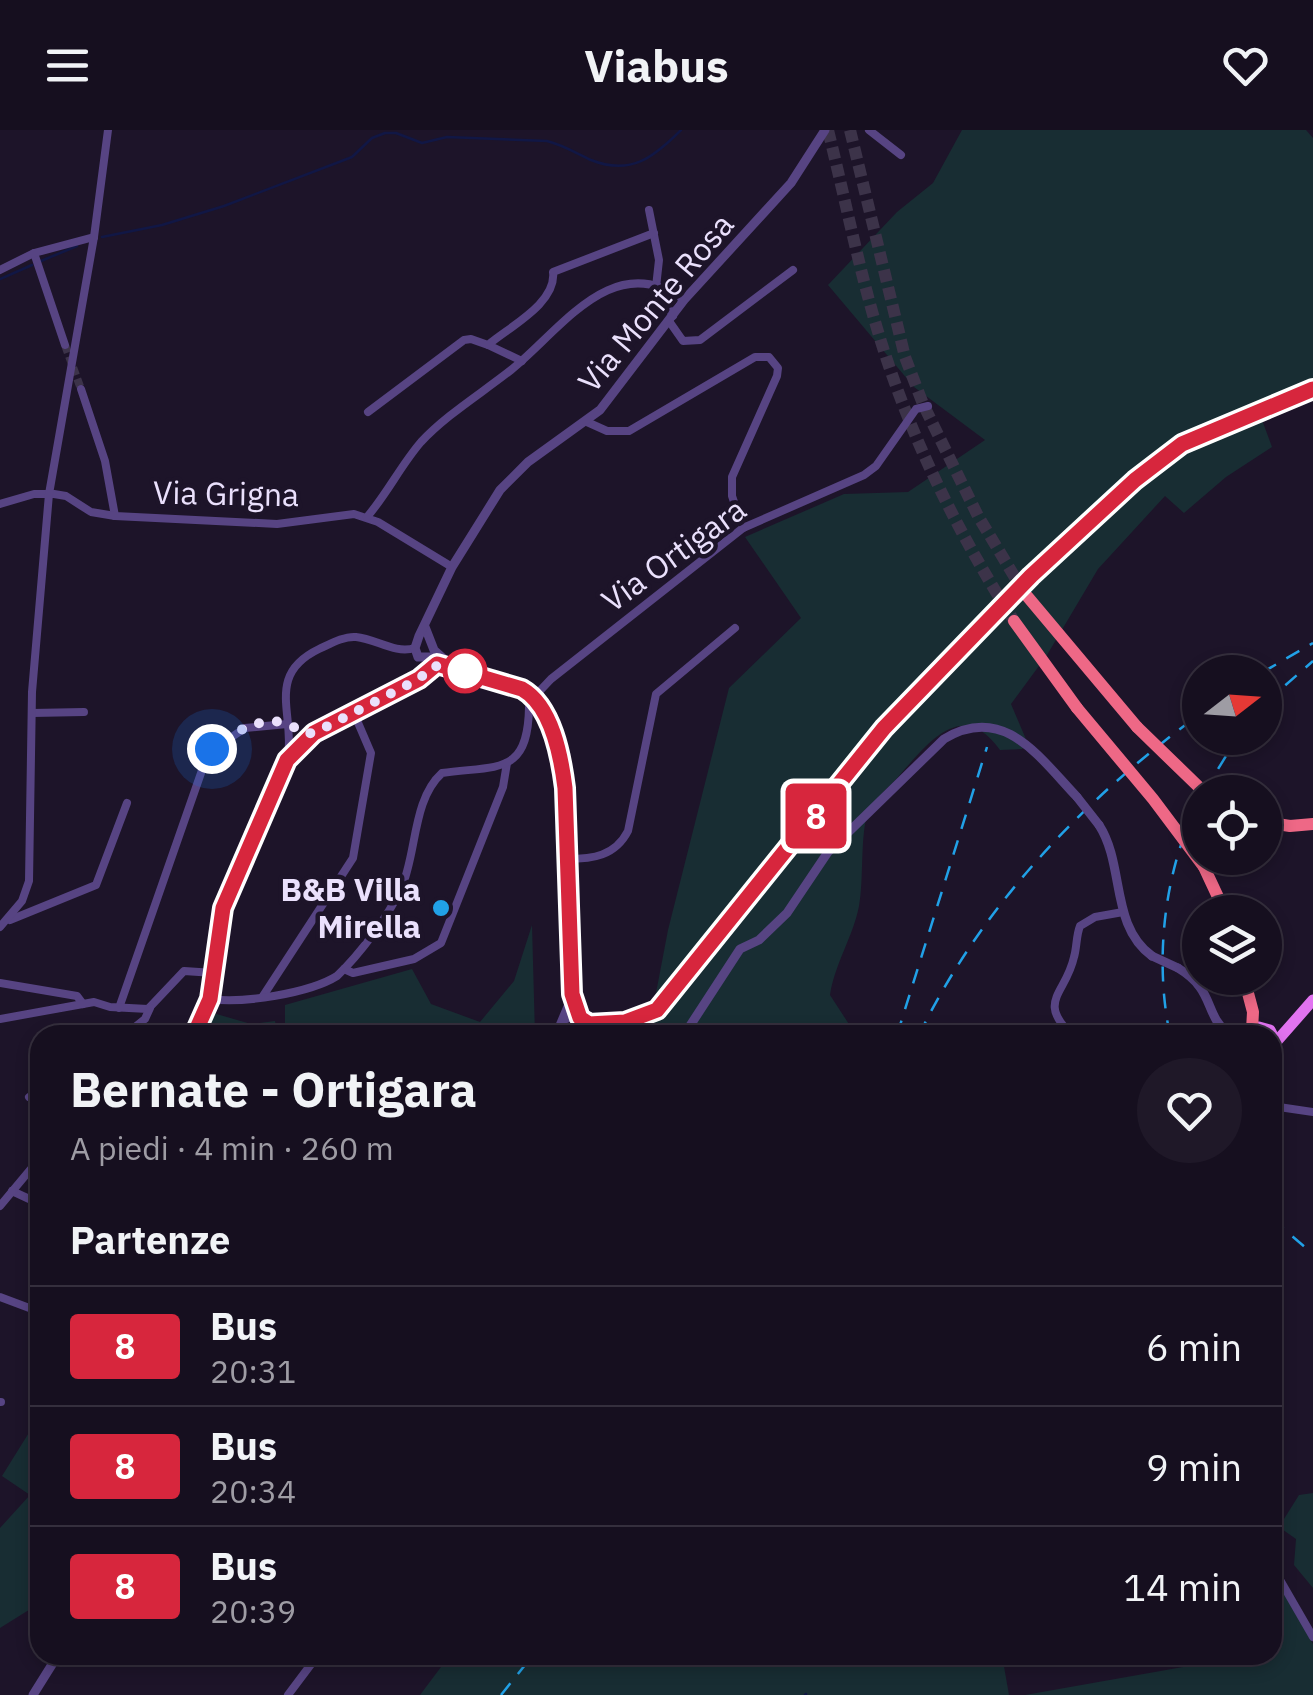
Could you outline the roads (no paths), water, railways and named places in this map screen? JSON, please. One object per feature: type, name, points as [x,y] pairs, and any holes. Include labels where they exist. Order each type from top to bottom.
[{"type":"highway","points":[[1027,596],[1136,727],[1186,775]]},
{"type":"highway","points":[[1014,622],[1154,798],[1204,867],[1217,895]]},
{"type":"highway","points":[[1282,825],[1313,824]]},
{"type":"highway","points":[[1249,995],[1253,1025]]},
{"type":"main road","points":[[1282,1036],[1313,1000]]},
{"type":"main road","points":[[1272,1025],[1296,1016]]},
{"type":"street","points":[[3,924],[22,901],[31,865],[32,713],[49,494],[94,238],[108,130]]},
{"type":"street","name":"Via Monte Rosa","points":[[416,646],[452,567],[482,514],[512,476],[554,442],[587,422],[617,392],[684,300],[776,202],[826,130]]},
{"type":"street","points":[[869,130],[901,155]]},
{"type":"street","points":[[650,210],[659,274],[656,287],[684,340],[700,340],[793,270]]},
{"type":"street","points":[[488,344],[547,297],[554,280],[552,272],[654,233]]},
{"type":"street","points":[[0,270],[34,253],[94,238]]},
{"type":"street","points":[[34,253],[65,344]]},
{"type":"street","points":[[452,567],[367,517],[418,445],[522,361],[593,296],[629,285],[669,288],[684,300]]},
{"type":"street","points":[[368,412],[464,340],[488,344],[522,361]]},
{"type":"street","points":[[587,422],[607,431],[637,428],[756,357],[765,355],[773,360],[777,376],[732,477],[732,496],[743,528]]},
{"type":"street","points":[[81,389],[105,462],[115,516]]},
{"type":"street","points":[[596,1025],[646,1016],[663,1005],[884,728],[1031,576],[1135,480],[1182,444],[1313,389]]},
{"type":"street","name":"Via Ortigara","points":[[534,705],[546,685],[574,661],[743,528],[864,475],[876,466],[916,409],[928,406]]},
{"type":"street","points":[[0,504],[49,494]]},
{"type":"street","name":"Via Grigna","points":[[49,494],[66,496],[91,512],[115,516],[277,524],[342,514],[367,517]]},
{"type":"street","points":[[287,760],[314,733],[419,679],[431,656],[424,625]]},
{"type":"street","points":[[566,860],[605,855],[622,842],[628,831],[656,694],[735,628]]},
{"type":"street","points":[[198,1025],[210,999],[223,908],[287,760],[290,736],[284,690],[288,679],[297,665],[316,650],[352,636],[402,651],[416,646]]},
{"type":"street","points":[[416,646],[418,657],[431,656]]},
{"type":"street","points":[[416,646],[452,667],[522,689],[534,705],[563,772],[572,994],[561,1025]]},
{"type":"street","points":[[344,970],[353,974],[414,959],[441,944],[508,763],[525,746],[534,705]]},
{"type":"street","points":[[263,996],[353,858],[371,753],[353,711]]},
{"type":"street","points":[[32,713],[84,712]]},
{"type":"street","points":[[119,1008],[214,746],[251,726],[287,724],[301,733],[314,733]]},
{"type":"street","points":[[691,1025],[740,949],[758,940],[787,913],[828,852],[944,739],[960,730],[985,726],[1002,728],[1032,751],[1099,824],[1112,851],[1123,912],[1138,945],[1202,986],[1219,1025]]},
{"type":"street","points":[[210,999],[281,994],[323,983],[344,970],[400,889],[424,806],[438,776],[508,763]]},
{"type":"street","points":[[3,924],[96,885],[127,803]]},
{"type":"street","points":[[22,901],[36,910]]},
{"type":"street","points":[[1063,1025],[1056,1018],[1054,1006],[1074,960],[1080,926],[1095,917],[1123,912]]},
{"type":"street","points":[[138,1025],[184,971],[214,973]]},
{"type":"street","points":[[276,977],[281,994]]},
{"type":"street","points":[[0,982],[74,995],[83,1004]]},
{"type":"street","points":[[572,994],[587,1025]]},
{"type":"street","points":[[0,1019],[94,1002],[119,1008],[150,1008]]},
{"type":"street","points":[[1282,1107],[1313,1112]]},
{"type":"street","points":[[0,1206],[30,1170]]},
{"type":"street","points":[[12,1191],[30,1199]]},
{"type":"street","points":[[0,1297],[30,1308]]},
{"type":"street","points":[[1282,1583],[1313,1637]]},
{"type":"street","points":[[33,1695],[52,1665]]},
{"type":"street","points":[[288,1695],[310,1665]]},
{"type":"waterway","points":[[102,237],[162,225],[224,206],[352,157],[372,138],[385,133],[422,143],[447,137],[547,141],[591,160],[618,166],[651,156],[681,130]]},
{"type":"waterway","points":[[41,261],[77,246]]},
{"type":"waterway","points":[[0,279],[32,265]]},
{"type":"tunnel","points":[[828,130],[870,304],[899,395],[943,495],[1014,621]]},
{"type":"tunnel","points":[[850,130],[905,357],[923,404],[978,516],[1025,594]]},
{"type":"tunnel","points":[[65,345],[81,389]]},
{"type":"railway","points":[[1282,661],[1313,643]]},
{"type":"railway","points":[[1282,688],[1313,661]]},
{"type":"railway","points":[[924,1025],[973,942],[1040,858],[1116,782],[1182,728]]},
{"type":"railway","points":[[900,1025],[987,747]]},
{"type":"railway","points":[[1214,775],[1227,755]]},
{"type":"railway","points":[[1168,1025],[1163,946],[1170,884],[1182,844]]},
{"type":"railway","points":[[1282,1228],[1313,1254]]},
{"type":"railway","points":[[501,1695],[525,1665]]},
{"type":"place","name":"B&B Villa Mirella","points":[[441,908]]}]
